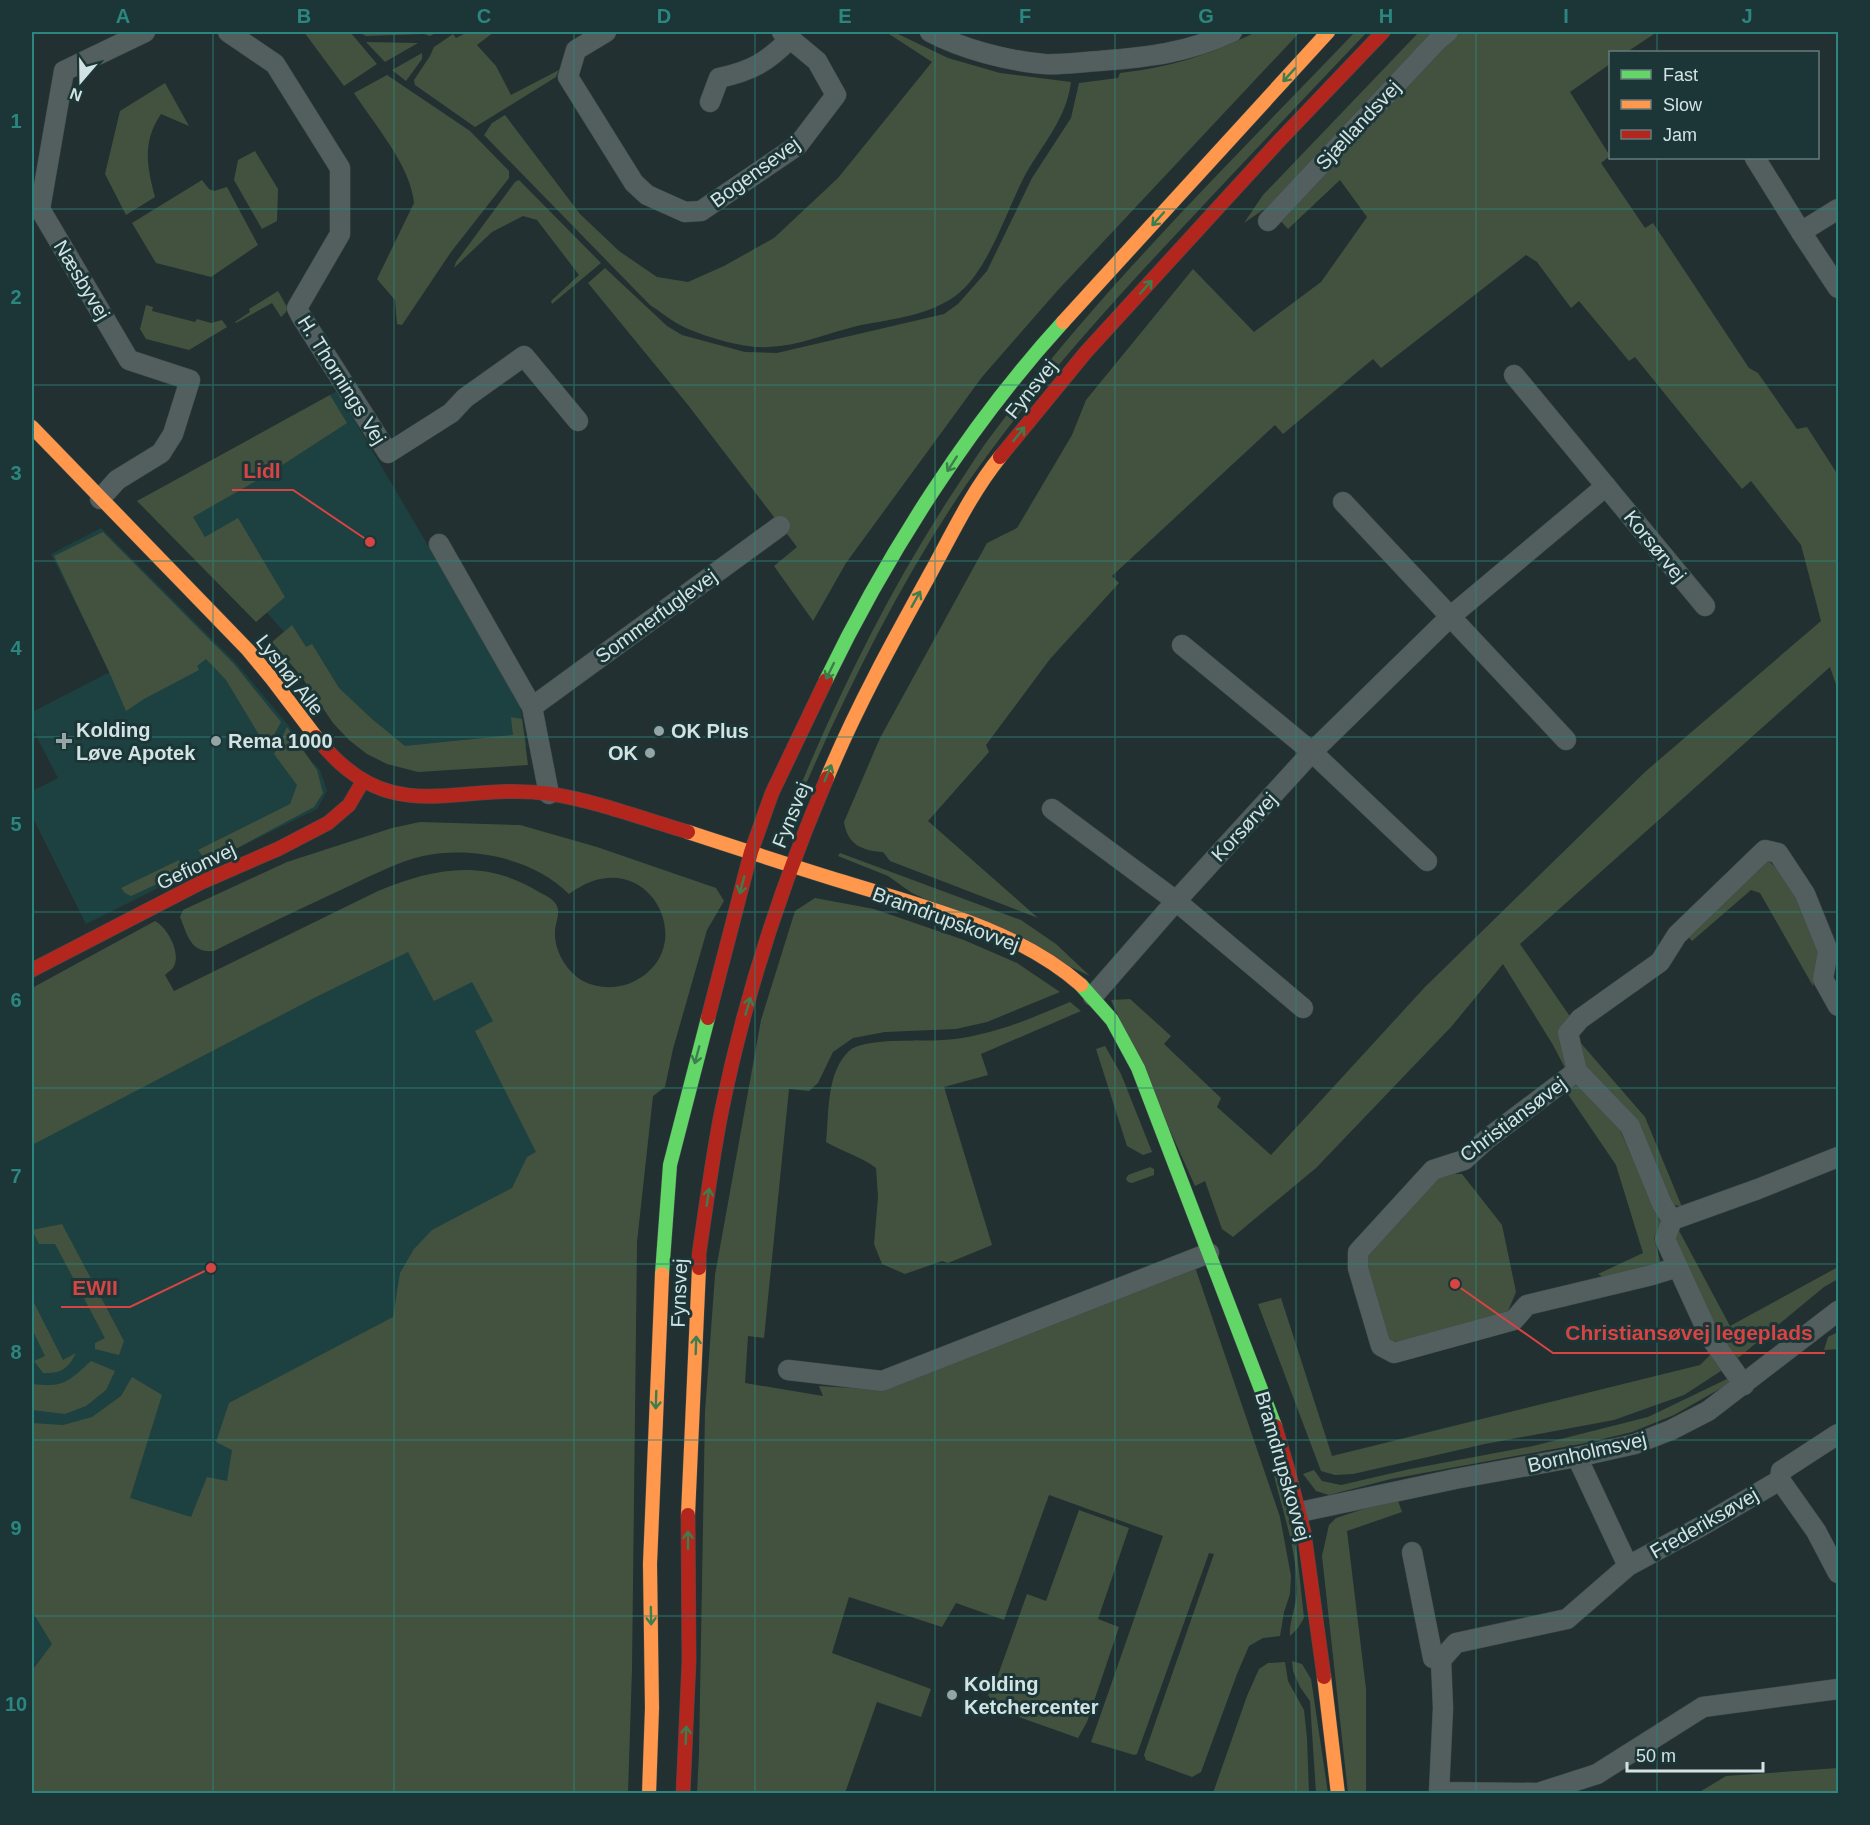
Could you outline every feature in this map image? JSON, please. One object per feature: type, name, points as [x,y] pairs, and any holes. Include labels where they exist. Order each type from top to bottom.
[{"type":"main road","name":"Fynsvej","points":[[649,1794],[652,1708],[650,1564],[663,1237],[670,1165],[751,852],[772,793],[856,618],[974,431],[1054,332],[1328,32]]},
{"type":"main road","name":"Fynsvej","points":[[683,1794],[689,1661],[688,1496],[696,1363],[699,1254],[721,1115],[735,1054],[767,938],[792,865],[844,735],[981,481],[1086,352],[1271,149],[1383,32]]},
{"type":"main road","name":"Lyshøj Alle","points":[[32,427],[253,655],[320,745],[339,766],[363,781],[399,794],[418,797],[507,793],[549,794],[594,805],[792,865]]},
{"type":"main road","name":"Gefionvej","points":[[32,970],[202,882],[278,849],[328,823],[349,804],[363,781]]},
{"type":"main road","name":"Bramdrupskovvej","points":[[792,865],[971,925],[1050,962],[1093,996],[1114,1020],[1126,1040],[1258,1381],[1300,1512],[1305,1532],[1320,1640],[1338,1794]]},
{"type":"street","name":"Næsbyvej","points":[[100,499],[117,480],[161,453],[173,434],[190,380],[129,360],[40,209],[64,71],[145,32]]},
{"type":"street","name":"H. Thornings Vej","points":[[228,32],[275,64],[340,168],[340,234],[297,308],[388,453],[451,413],[465,398],[524,357],[578,421]]},
{"type":"street","name":"Bogensevej","points":[[606,32],[576,50],[568,77],[634,183],[648,195],[686,212],[701,212],[798,145],[836,94],[817,61],[786,34],[773,56],[746,72],[719,78],[710,102]]},
{"type":"street","points":[[930,32],[992,55],[1044,64],[1170,54],[1208,43],[1232,32]]},
{"type":"street","name":"Sjællandsvej","points":[[1268,221],[1448,32]]},
{"type":"street","points":[[1756,159],[1839,288]]},
{"type":"street","points":[[1801,232],[1839,209]]},
{"type":"street","name":"Korsørvej","points":[[1514,375],[1705,606]]},
{"type":"street","name":"Korsørvej","points":[[1093,996],[1312,752],[1451,616],[1606,486]]},
{"type":"street","points":[[1343,502],[1566,740]]},
{"type":"street","name":"Sommerfuglevej","points":[[532,707],[780,526]]},
{"type":"street","points":[[439,544],[532,707],[549,794]]},
{"type":"street","points":[[1182,645],[1312,752],[1427,861]]},
{"type":"street","points":[[1052,809],[1176,901],[1303,1008]]},
{"type":"street","name":"Christiansøvej","points":[[1672,1220],[1662,1204],[1630,1126],[1577,1071],[1568,1033],[1580,1019],[1660,962],[1677,935],[1765,850],[1778,854],[1805,894],[1828,951],[1823,979],[1839,1006]]},
{"type":"street","name":"Christiansøvej","points":[[1577,1071],[1487,1139],[1464,1160],[1433,1170],[1358,1252],[1358,1268],[1381,1346],[1394,1353],[1514,1320],[1527,1305],[1678,1267]]},
{"type":"street","points":[[1744,1385],[1710,1337],[1665,1239],[1672,1220],[1839,1157]]},
{"type":"street","points":[[788,1370],[882,1381],[1209,1253]]},
{"type":"street","name":"Bornholmsvej","points":[[1300,1512],[1635,1444],[1671,1430],[1708,1411],[1839,1311]]},
{"type":"street","name":"Frederiksøvej","points":[[1839,1434],[1781,1471],[1780,1480],[1816,1531],[1839,1573]]},
{"type":"street","name":"Frederiksøvej","points":[[1577,1457],[1628,1566]]},
{"type":"street","name":"Frederiksøvej","points":[[1441,1660],[1456,1643],[1567,1619],[1628,1566],[1780,1480]]},
{"type":"street","points":[[1412,1552],[1433,1658],[1441,1660],[1443,1707],[1439,1792],[1538,1792],[1597,1774],[1703,1707],[1839,1689]]},
{"type":"shaded area","points":[[337,391],[519,700],[527,746],[464,746],[405,755],[305,655],[152,494]]},
{"type":"shaded area","points":[[101,528],[237,664],[289,726],[303,752],[320,770],[327,791],[317,809],[86,924],[32,816],[32,791],[58,778],[32,728],[32,712],[110,672],[51,554]]},
{"type":"shaded area","points":[[463,920],[595,1135],[32,1683],[32,1119]]},
{"type":"green space","points":[[304,32],[350,32],[377,64],[344,86]]},
{"type":"green space","points":[[358,32],[438,32],[430,36],[424,34],[366,36]]},
{"type":"green space","points":[[468,32],[494,32],[477,45],[496,66],[511,95],[559,70],[556,77],[475,127],[415,85],[414,80],[434,47],[453,34],[456,38]]},
{"type":"green space","points":[[886,32],[896,33],[948,58],[1000,73],[1071,82],[1064,109],[1023,179],[996,240],[979,270],[959,293],[937,306],[912,315],[861,325],[792,344],[768,347],[736,344],[689,329],[650,305],[484,135],[492,123],[505,115],[580,214],[619,251],[657,277],[688,282],[724,266],[774,238],[838,178],[932,62]]},
{"type":"green space","points":[[1256,32],[1300,32],[1058,290],[982,377],[846,563],[813,621],[774,566],[797,547],[688,405],[588,283],[605,268],[667,326],[682,335],[745,352],[777,353],[944,314],[958,304],[987,271],[1032,178],[1071,118],[1079,83],[1118,78],[1120,73],[1190,59]]},
{"type":"green space","points":[[1355,32],[1367,32],[1124,290],[1042,385],[990,451],[940,524],[893,605],[850,688],[792,816],[788,816],[823,733],[882,613],[926,535],[985,444],[1027,389],[1116,283]]},
{"type":"green space","points":[[1419,32],[1439,32],[1273,203],[1244,223],[1263,195]]},
{"type":"green space","points":[[1460,32],[1657,32],[1628,51],[1609,51],[1609,65],[1570,92],[1609,154],[1601,163],[1645,228],[1653,223],[1749,368],[1758,373],[1797,429],[1807,427],[1838,475],[1838,690],[1830,667],[1520,944],[1571,1018],[1565,1068],[1503,964],[1451,1027],[1316,1168],[1233,1237],[1222,1229],[1205,1181],[1195,1186],[1111,1000],[1130,999],[1171,1036],[1164,1044],[1221,1098],[1217,1107],[1271,1155],[1424,988],[1646,771],[1821,621],[1801,545],[1751,481],[1742,489],[1635,357],[1629,361],[1579,301],[1571,308],[1537,262],[1526,255],[1381,368],[1373,359],[1283,434],[1275,425],[1112,576],[1119,583],[1050,659],[986,745],[989,752],[928,821],[1038,918],[890,861],[883,852],[868,850],[857,845],[848,836],[844,822],[880,738],[987,543],[1017,528],[1072,435],[1086,400],[1193,269],[1254,332],[1321,282],[1367,217],[1340,180],[1288,229],[1278,218]]},
{"type":"green space","points":[[366,42],[418,43],[385,62]]},
{"type":"green space","points":[[422,53],[422,59],[406,81],[392,70]]},
{"type":"green space","points":[[387,75],[470,131],[509,171],[509,178],[451,252],[402,325],[397,324],[395,300],[377,279],[414,203],[399,160],[354,93]]},
{"type":"green space","points":[[165,83],[189,126],[161,114],[151,134],[148,154],[155,197],[126,215],[105,174],[120,111]]},
{"type":"green space","points":[[255,151],[278,189],[277,221],[262,229],[234,180],[238,160]]},
{"type":"green space","points":[[202,180],[209,189],[214,191],[227,187],[258,245],[211,277],[156,263],[132,223]]},
{"type":"green space","points":[[519,180],[601,263],[552,304],[551,301],[579,275],[537,220],[523,216],[492,232],[454,268],[456,262],[515,182]]},
{"type":"green space","points":[[278,291],[287,307],[281,317],[272,303],[235,322],[250,312],[249,309]]},
{"type":"green space","points":[[146,305],[153,307],[152,311],[195,322],[197,319],[211,323],[222,320],[227,327],[189,350],[146,339],[140,329]]},
{"type":"green space","points":[[330,395],[347,423],[270,473],[193,517],[205,537],[238,518],[285,597],[256,622],[137,501]]},
{"type":"green space","points":[[103,532],[234,664],[281,722],[267,748],[226,680],[206,659],[197,666],[199,670],[126,711],[54,556]]},
{"type":"green space","points":[[292,625],[306,647],[312,644],[339,688],[405,746],[513,735],[511,717],[522,719],[528,765],[418,772],[387,764],[367,754],[333,723],[301,676],[272,642]]},
{"type":"green space","points":[[287,727],[317,770],[323,793],[314,807],[211,862],[204,858],[198,850],[290,804],[297,785],[274,754]]},
{"type":"green space","points":[[420,822],[520,825],[597,847],[716,888],[724,901],[707,930],[673,1049],[665,1087],[653,1096],[637,1242],[632,1669],[628,1793],[32,1793],[32,1666],[34,1668],[52,1644],[32,1611],[32,1423],[63,1425],[92,1417],[121,1396],[132,1377],[162,1395],[130,1498],[191,1517],[207,1477],[227,1481],[232,1450],[216,1442],[229,1403],[393,1317],[400,1273],[414,1249],[432,1230],[512,1188],[527,1157],[536,1152],[475,1031],[493,1021],[472,982],[434,1001],[408,952],[318,996],[32,1145],[32,988],[155,921],[165,929],[175,949],[173,968],[165,975],[174,991],[378,891],[419,877],[459,870],[499,874],[519,881],[553,901],[558,910],[555,939],[559,953],[567,967],[577,977],[588,983],[605,987],[628,984],[651,969],[663,949],[665,926],[658,905],[643,888],[623,879],[597,880],[569,894],[538,871],[520,864],[481,854],[461,853],[423,856],[394,866],[214,951],[200,949],[188,937],[180,917],[183,910],[287,862],[392,828]]},
{"type":"green space","points":[[840,853],[1021,920],[1056,944],[1090,976],[912,893],[888,876],[838,856]]},
{"type":"green space","points":[[1767,859],[1793,886],[1818,953],[1813,986],[1760,893],[1751,890],[1692,941],[1686,934]]},
{"type":"green space","points":[[179,860],[181,867],[179,874],[131,896],[121,888]]},
{"type":"green space","points":[[815,898],[874,909],[964,940],[1017,963],[1060,992],[987,1022],[956,1029],[885,1032],[853,1038],[833,1052],[818,1083],[809,1091],[789,1089],[764,1338],[748,1336],[745,1383],[823,1396],[819,1386],[886,1390],[1194,1264],[1280,1517],[1291,1576],[1290,1594],[1280,1636],[1263,1638],[1249,1646],[1201,1772],[1192,1777],[1146,1760],[1144,1755],[1214,1554],[1209,1553],[1137,1754],[1091,1742],[1163,1536],[1049,1495],[1004,1620],[956,1603],[942,1627],[849,1597],[832,1653],[931,1689],[921,1717],[877,1702],[845,1793],[697,1794],[705,1412],[715,1275],[761,1020],[795,911]]},
{"type":"green space","points":[[1070,1002],[1081,1011],[981,1054],[988,1075],[944,1087],[992,1245],[948,1263],[942,1261],[905,1274],[882,1264],[874,1244],[878,1197],[876,1168],[826,1142],[832,1082],[842,1060],[849,1051],[867,1044],[943,1040],[976,1035],[1024,1021]]},
{"type":"green space","points":[[1579,1041],[1645,1117],[1682,1207],[1672,1204],[1588,1075]]},
{"type":"green space","points":[[1105,1046],[1121,1074],[1152,1152],[1143,1155],[1127,1146],[1096,1049]]},
{"type":"green space","points":[[1576,1084],[1620,1130],[1661,1224],[1654,1238],[1660,1260],[1659,1266],[1605,1278],[1598,1274],[1643,1253],[1616,1165],[1565,1090]]},
{"type":"green space","points":[[1150,1167],[1154,1169],[1154,1175],[1132,1183],[1126,1179],[1128,1175]]},
{"type":"green space","points":[[1450,1174],[1462,1174],[1502,1225],[1516,1292],[1508,1311],[1400,1342],[1387,1341],[1366,1267],[1366,1256],[1435,1180]]},
{"type":"green space","points":[[62,1224],[124,1341],[119,1355],[95,1349],[95,1343],[105,1338],[55,1244],[39,1244],[32,1230]]},
{"type":"green space","points":[[1676,1225],[1730,1326],[1838,1267],[1838,1279],[1824,1287],[1738,1358],[1713,1328],[1673,1241]]},
{"type":"green space","points":[[1281,1298],[1332,1456],[1700,1365],[1711,1354],[1724,1369],[1684,1395],[1614,1420],[1485,1444],[1353,1474],[1335,1475],[1321,1471],[1258,1304]]},
{"type":"green space","points":[[32,1299],[63,1360],[76,1353],[70,1363],[60,1371],[43,1373],[34,1361],[45,1356],[32,1329]]},
{"type":"green space","points":[[1838,1332],[1838,1349],[1824,1350],[1828,1337]]},
{"type":"green space","points":[[91,1361],[115,1371],[106,1390],[86,1406],[65,1414],[32,1410],[32,1384],[51,1385],[65,1382]]},
{"type":"green space","points":[[1729,1378],[1730,1383],[1674,1415],[1632,1432],[1586,1443],[1391,1479],[1329,1495],[1316,1491],[1303,1474],[1314,1470],[1322,1481],[1341,1485],[1410,1469],[1533,1446],[1648,1417]]},
{"type":"green space","points":[[1279,1475],[1297,1553],[1304,1618],[1290,1636],[1297,1592],[1296,1572],[1274,1476]]},
{"type":"green space","points":[[1397,1498],[1402,1512],[1347,1531],[1366,1689],[1366,1793],[1348,1793],[1322,1556],[1329,1525],[1336,1518]]},
{"type":"green space","points":[[1079,1510],[1129,1528],[1098,1619],[1119,1627],[1087,1722],[1078,1738],[999,1710],[988,1695],[993,1689],[1027,1594],[1046,1601]]},
{"type":"green space","points":[[1292,1661],[1302,1664],[1311,1679],[1328,1793],[1316,1793],[1310,1701],[1300,1687],[1293,1671]]},
{"type":"green space","points":[[1285,1662],[1288,1681],[1304,1710],[1309,1793],[1213,1793],[1247,1696],[1259,1669],[1268,1663]]},
{"type":"green space","points":[[1838,1768],[1838,1793],[1698,1793],[1726,1776]]},
{"type":"traffic: fast","points":[[826,680],[876,585],[932,492],[995,404],[1063,322]]},
{"type":"traffic: fast","points":[[1081,985],[1112,1020],[1138,1068],[1275,1426]]},
{"type":"traffic: fast","points":[[662,1274],[670,1165],[708,1018]]},
{"type":"traffic: slow","points":[[1063,322],[1328,32]]},
{"type":"traffic: slow","points":[[32,427],[248,650],[316,737]]},
{"type":"traffic: slow","points":[[827,778],[902,624],[971,499],[1000,457]]},
{"type":"traffic: slow","points":[[688,832],[937,911],[999,934],[1028,948],[1081,985]]},
{"type":"traffic: slow","points":[[688,1515],[699,1268]]},
{"type":"traffic: slow","points":[[649,1794],[652,1708],[650,1564],[662,1274]]},
{"type":"traffic: slow","points":[[1324,1677],[1338,1794]]},
{"type":"traffic: jam","points":[[1000,457],[1086,352],[1279,141],[1383,32]]},
{"type":"traffic: jam","points":[[708,1018],[751,852],[772,793],[826,680]]},
{"type":"traffic: jam","points":[[316,737],[344,766],[371,784],[398,794],[426,796],[516,791],[551,794],[603,806],[688,832]]},
{"type":"traffic: jam","points":[[699,1268],[699,1254],[718,1131],[741,1028],[779,901],[827,778]]},
{"type":"traffic: jam","points":[[32,970],[202,882],[278,849],[328,823],[349,805],[363,781]]},
{"type":"traffic: jam","points":[[1275,1426],[1304,1532],[1324,1677]]},
{"type":"traffic: jam","points":[[683,1794],[689,1661],[688,1515]]},
{"type":"place","name":"Lidl","points":[[370,542]]},
{"type":"place","name":"OK Plus","points":[[659,731]]},
{"type":"place","name":"Kolding Løve Apotek","points":[[64,741]]},
{"type":"place","name":"Rema 1000","points":[[216,741]]},
{"type":"place","name":"OK","points":[[650,753]]},
{"type":"place","name":"EWII","points":[[211,1268]]},
{"type":"place","name":"Christiansøvej legeplads","points":[[1455,1284]]},
{"type":"place","name":"Kolding Ketchercenter","points":[[952,1695]]}]
